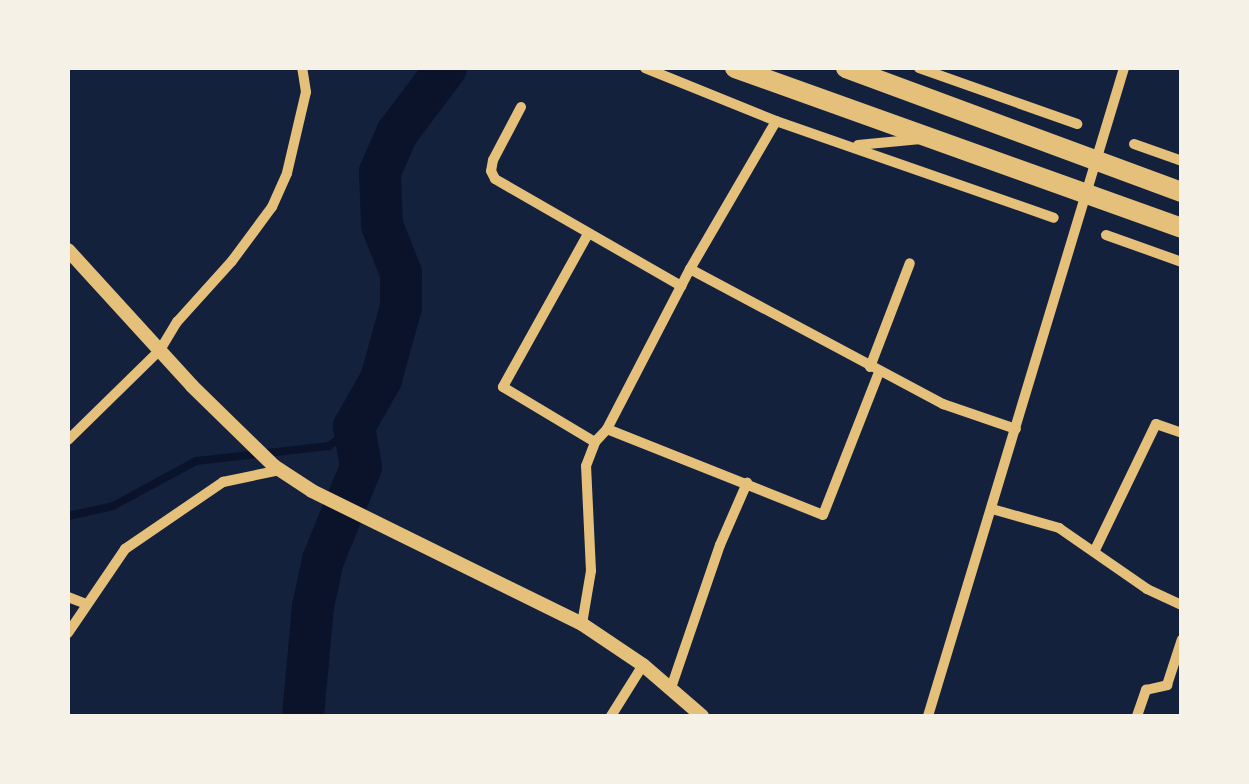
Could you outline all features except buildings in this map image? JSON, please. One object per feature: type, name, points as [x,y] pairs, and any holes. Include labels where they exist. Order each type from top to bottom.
[{"type":"highway","points":[[735,68],[1182,228]]},
{"type":"highway","points":[[846,68],[1182,192]]},
{"type":"street","points":[[68,440],[160,350],[177,322],[232,262],[281,191],[306,92],[302,68]]},
{"type":"street","points":[[645,68],[776,121],[1054,218]]},
{"type":"street","points":[[919,68],[1077,124]]},
{"type":"street","points":[[928,716],[1124,68]]},
{"type":"street","points":[[521,106],[491,171],[496,178],[681,286]]},
{"type":"street","points":[[582,624],[591,571],[586,466],[595,442],[607,429],[690,269],[776,121]]},
{"type":"street","points":[[852,146],[934,138]]},
{"type":"street","points":[[1134,144],[1182,161]]},
{"type":"street","points":[[588,234],[503,387],[595,442]]},
{"type":"street","points":[[1106,235],[1182,262]]},
{"type":"street","points":[[68,250],[277,468],[312,490],[582,624],[643,664],[702,716]]},
{"type":"street","points":[[607,429],[823,515],[910,263]]},
{"type":"street","points":[[690,269],[943,404],[1016,429]]},
{"type":"street","points":[[1095,550],[1156,424],[1182,434]]},
{"type":"street","points":[[68,632],[124,549],[223,482],[277,468]]},
{"type":"street","points":[[671,688],[720,545],[747,483]]},
{"type":"street","points":[[992,509],[1058,528],[1148,588],[1182,605]]},
{"type":"street","points":[[68,597],[84,603]]},
{"type":"street","points":[[1137,716],[1146,690],[1167,685],[1182,639]]},
{"type":"street","points":[[611,716],[643,664]]},
{"type":"waterway","points":[[303,716],[313,606],[323,560],[361,467],[354,427],[381,379],[401,307],[401,273],[382,225],[380,172],[397,133],[446,68]]},
{"type":"waterway","points":[[68,516],[113,506],[196,461],[329,446],[354,427]]}]
